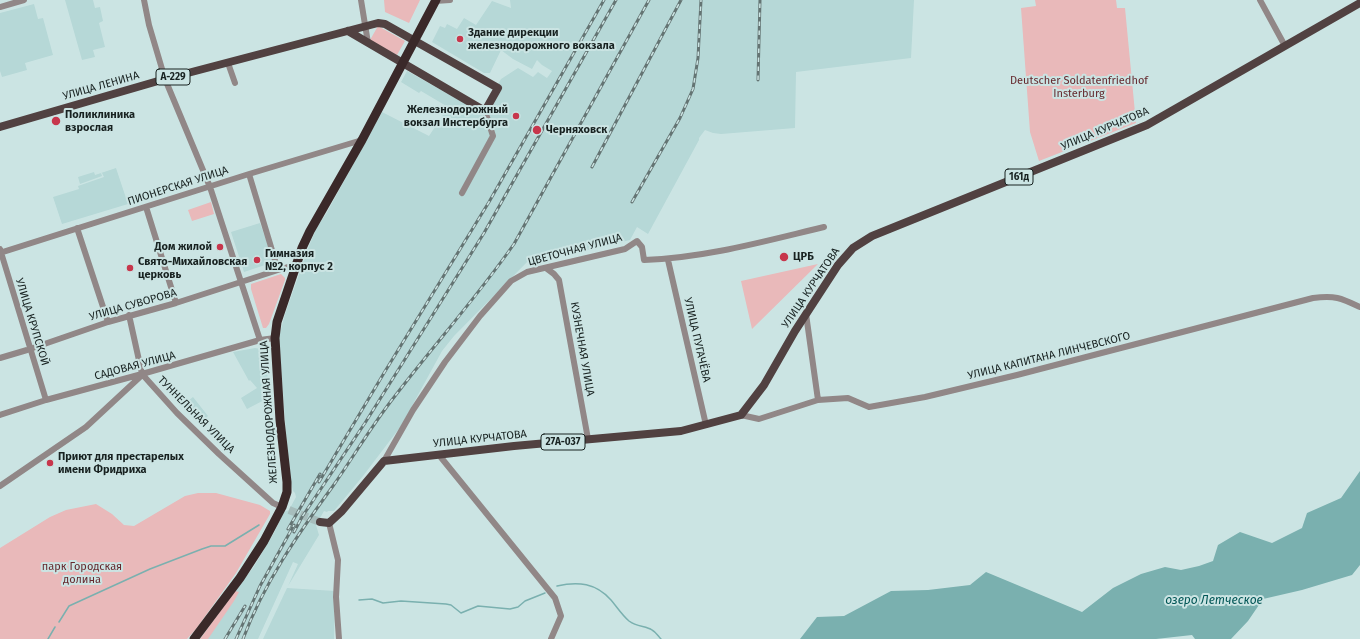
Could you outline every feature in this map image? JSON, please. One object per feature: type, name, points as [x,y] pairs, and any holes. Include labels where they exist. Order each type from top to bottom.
[{"type":"highway","name":"ЖЕЛЕЗНОДОРОЖНАЯ УЛИЦА","points":[[194,639],[240,578],[286,508],[287,482],[280,420],[275,338],[277,322],[310,231],[362,140],[436,0]]},
{"type":"main road","name":"УЛИЦА КУРЧАТОВА","points":[[384,462],[588,439],[681,431],[741,415],[764,385],[795,331],[838,265],[853,248],[872,236],[1147,125],[1360,3]]},
{"type":"main road","name":"УЛИЦА ЛЕНИНА","points":[[0,127],[165,79],[378,23],[385,24],[498,88],[485,111]]},
{"type":"main road","points":[[348,31],[485,111]]},
{"type":"main road","points":[[320,522],[328,523],[342,511],[384,462]]},
{"type":"street","points":[[0,7],[24,0]]},
{"type":"street","points":[[144,0],[149,25],[165,79],[212,188],[240,282],[260,340]]},
{"type":"street","points":[[361,0],[368,43]]},
{"type":"street","points":[[436,0],[450,0]]},
{"type":"street","points":[[1260,0],[1285,46]]},
{"type":"street","points":[[228,63],[236,83]]},
{"type":"street","points":[[462,193],[493,136],[485,111]]},
{"type":"street","name":"ПИОНЕРСКАЯ УЛИЦА","points":[[0,252],[212,188],[249,174],[362,140]]},
{"type":"street","points":[[249,174],[278,270]]},
{"type":"street","points":[[146,207],[176,303]]},
{"type":"street","name":"ЦВЕТОЧНАЯ УЛИЦА","points":[[384,462],[413,410],[445,362],[480,316],[511,281],[527,272],[625,248],[638,241],[642,247],[644,260],[668,260],[724,251],[824,227]]},
{"type":"street","points":[[78,228],[108,322]]},
{"type":"street","name":"УЛИЦА КРУПСКОЙ","points":[[0,252],[46,400]]},
{"type":"street","name":"УЛИЦА ПУГАЧЁВА","points":[[668,260],[706,425]]},
{"type":"street","name":"УЛИЦА СУВОРОВА","points":[[0,358],[129,315],[176,303],[291,266],[296,267]]},
{"type":"street","name":"КУЗНЕЧНАЯ УЛИЦА","points":[[546,268],[559,280],[588,439]]},
{"type":"street","name":"УЛИЦА КАПИТАНА ЛИНЧЕВСКОГО","points":[[741,415],[759,419],[818,400],[848,398],[869,407],[925,397],[1017,375],[1313,298],[1329,296],[1341,298],[1360,307]]},
{"type":"street","points":[[806,314],[818,400]]},
{"type":"street","name":"ТУННЕЛЬНАЯ УЛИЦА","points":[[129,315],[142,374],[177,413],[219,454],[273,503],[286,508]]},
{"type":"street","name":"САДОВАЯ УЛИЦА","points":[[0,415],[46,400],[260,340],[275,338]]},
{"type":"street","points":[[0,486],[86,427],[142,374]]},
{"type":"street","points":[[439,455],[555,598],[561,616],[551,639]]},
{"type":"street","points":[[328,523],[338,560],[336,597],[339,639]]},
{"type":"shaded area","points":[[65,0],[93,0],[95,8],[100,7],[103,21],[99,23],[105,47],[93,50],[95,57],[82,60]]},
{"type":"shaded area","points":[[510,0],[914,0],[911,58],[796,72],[795,128],[721,134],[705,130],[699,138],[648,234],[637,227],[630,240],[544,260],[533,256],[454,336],[442,351],[401,426],[334,511],[324,511],[316,525],[319,535],[288,586],[298,564],[293,562],[258,639],[202,639],[240,584],[253,568],[274,533],[284,512],[289,510],[296,497],[289,475],[279,337],[285,314],[317,227],[326,214],[382,112],[429,136],[448,107],[421,91],[419,93],[401,82],[407,71],[459,100],[483,111],[501,79],[518,68],[533,77],[538,72],[547,78],[552,71],[537,60],[532,69],[513,59],[501,50],[490,73],[484,73],[432,42],[440,26],[445,28],[447,24],[457,29],[464,18],[476,25],[492,1],[511,8]]},
{"type":"shaded area","points":[[34,4],[38,19],[43,18],[53,55],[25,63],[27,70],[2,77],[0,71],[0,13]]},
{"type":"shaded area","points":[[116,168],[128,204],[62,224],[53,197],[79,189],[78,186],[104,177],[101,173]]},
{"type":"shaded area","points":[[94,172],[95,175],[101,173],[102,176],[80,184],[78,177]]},
{"type":"shaded area","points":[[260,223],[274,262],[244,272],[231,232]]},
{"type":"shaded area","points":[[255,348],[261,349],[265,353],[270,397],[247,409],[241,398],[257,388],[250,380],[249,381],[233,352]]},
{"type":"shaded area","points":[[193,397],[208,416],[200,423],[184,404]]},
{"type":"shaded area","points":[[287,588],[335,591],[334,639],[263,639]]},
{"type":"green space","points":[[384,0],[420,0],[409,23],[385,12]]},
{"type":"green space","name":"Deutscher Soldatenfriedhof Insterburg","points":[[1035,0],[1116,0],[1117,8],[1125,8],[1136,123],[1039,161],[1030,132],[1021,8],[1036,6]]},
{"type":"green space","points":[[378,26],[405,41],[397,55],[370,40]]},
{"type":"green space","points":[[211,202],[214,214],[192,221],[188,210]]},
{"type":"green space","points":[[818,264],[752,329],[741,281]]},
{"type":"green space","points":[[281,274],[285,280],[269,324],[266,328],[263,328],[251,289],[251,284]]},
{"type":"green space","name":"парк Городская долина","points":[[198,493],[216,493],[260,505],[270,511],[270,514],[236,573],[196,629],[187,639],[0,639],[0,548],[50,517],[66,510],[96,504],[112,514],[124,525],[134,526],[185,496]]},
{"type":"green space","points":[[235,591],[239,592],[208,639],[200,639]]},
{"type":"water","name":"озеро Летческое","points":[[1360,471],[1360,565],[1352,575],[1302,590],[1263,599],[1248,621],[1231,639],[1195,639],[1192,635],[1156,639],[800,639],[817,617],[844,616],[891,591],[928,590],[970,585],[986,572],[1082,612],[1113,588],[1141,574],[1165,567],[1181,570],[1213,561],[1218,545],[1240,532],[1272,543],[1302,528],[1307,513],[1341,498]]},
{"type":"waterway","points":[[59,622],[69,606],[150,569],[211,546],[225,546],[259,525]]},
{"type":"waterway","points":[[557,586],[565,584],[579,584],[599,590],[611,600],[629,621],[652,630],[661,639]]},
{"type":"waterway","points":[[359,600],[372,599],[383,603],[401,601],[446,604],[451,605],[461,613],[478,606],[510,609],[518,607],[525,601],[545,593]]},
{"type":"waterway","points":[[48,639],[55,627]]},
{"type":"tunnel","points":[[289,510],[320,522]]},
{"type":"railway","points":[[319,482],[489,202],[604,0]]},
{"type":"railway","points":[[294,532],[302,517],[365,423],[484,233],[616,0]]},
{"type":"railway","points":[[243,639],[251,618],[271,579],[307,522],[395,396],[485,283],[514,244],[649,0]]},
{"type":"railway","points":[[592,167],[681,0]]},
{"type":"railway","points":[[632,202],[680,118],[693,89],[698,58],[701,0]]},
{"type":"railway","points":[[758,80],[760,0]]},
{"type":"railway","points":[[288,529],[320,474]]},
{"type":"railway","points":[[236,639],[260,586],[294,525]]},
{"type":"railway","points":[[225,639],[245,606]]},
{"type":"place","name":"Здание дирекции железнодорожного вокзала","points":[[460,39]]},
{"type":"place","name":"Железнодорожный вокзал Инстербурга","points":[[516,116]]},
{"type":"place","name":"Поликлиника взрослая","points":[[56,121]]},
{"type":"place","name":"Черняховск","points":[[537,130]]},
{"type":"place","name":"Дом жилой","points":[[220,247]]},
{"type":"place","name":"ЦРБ","points":[[784,257]]},
{"type":"place","name":"Гимназия №2, корпус 2","points":[[257,260]]},
{"type":"place","name":"Свято-Михайловская церковь","points":[[130,268]]},
{"type":"place","name":"Приют для престарелых имени Фридриха","points":[[50,463]]}]
